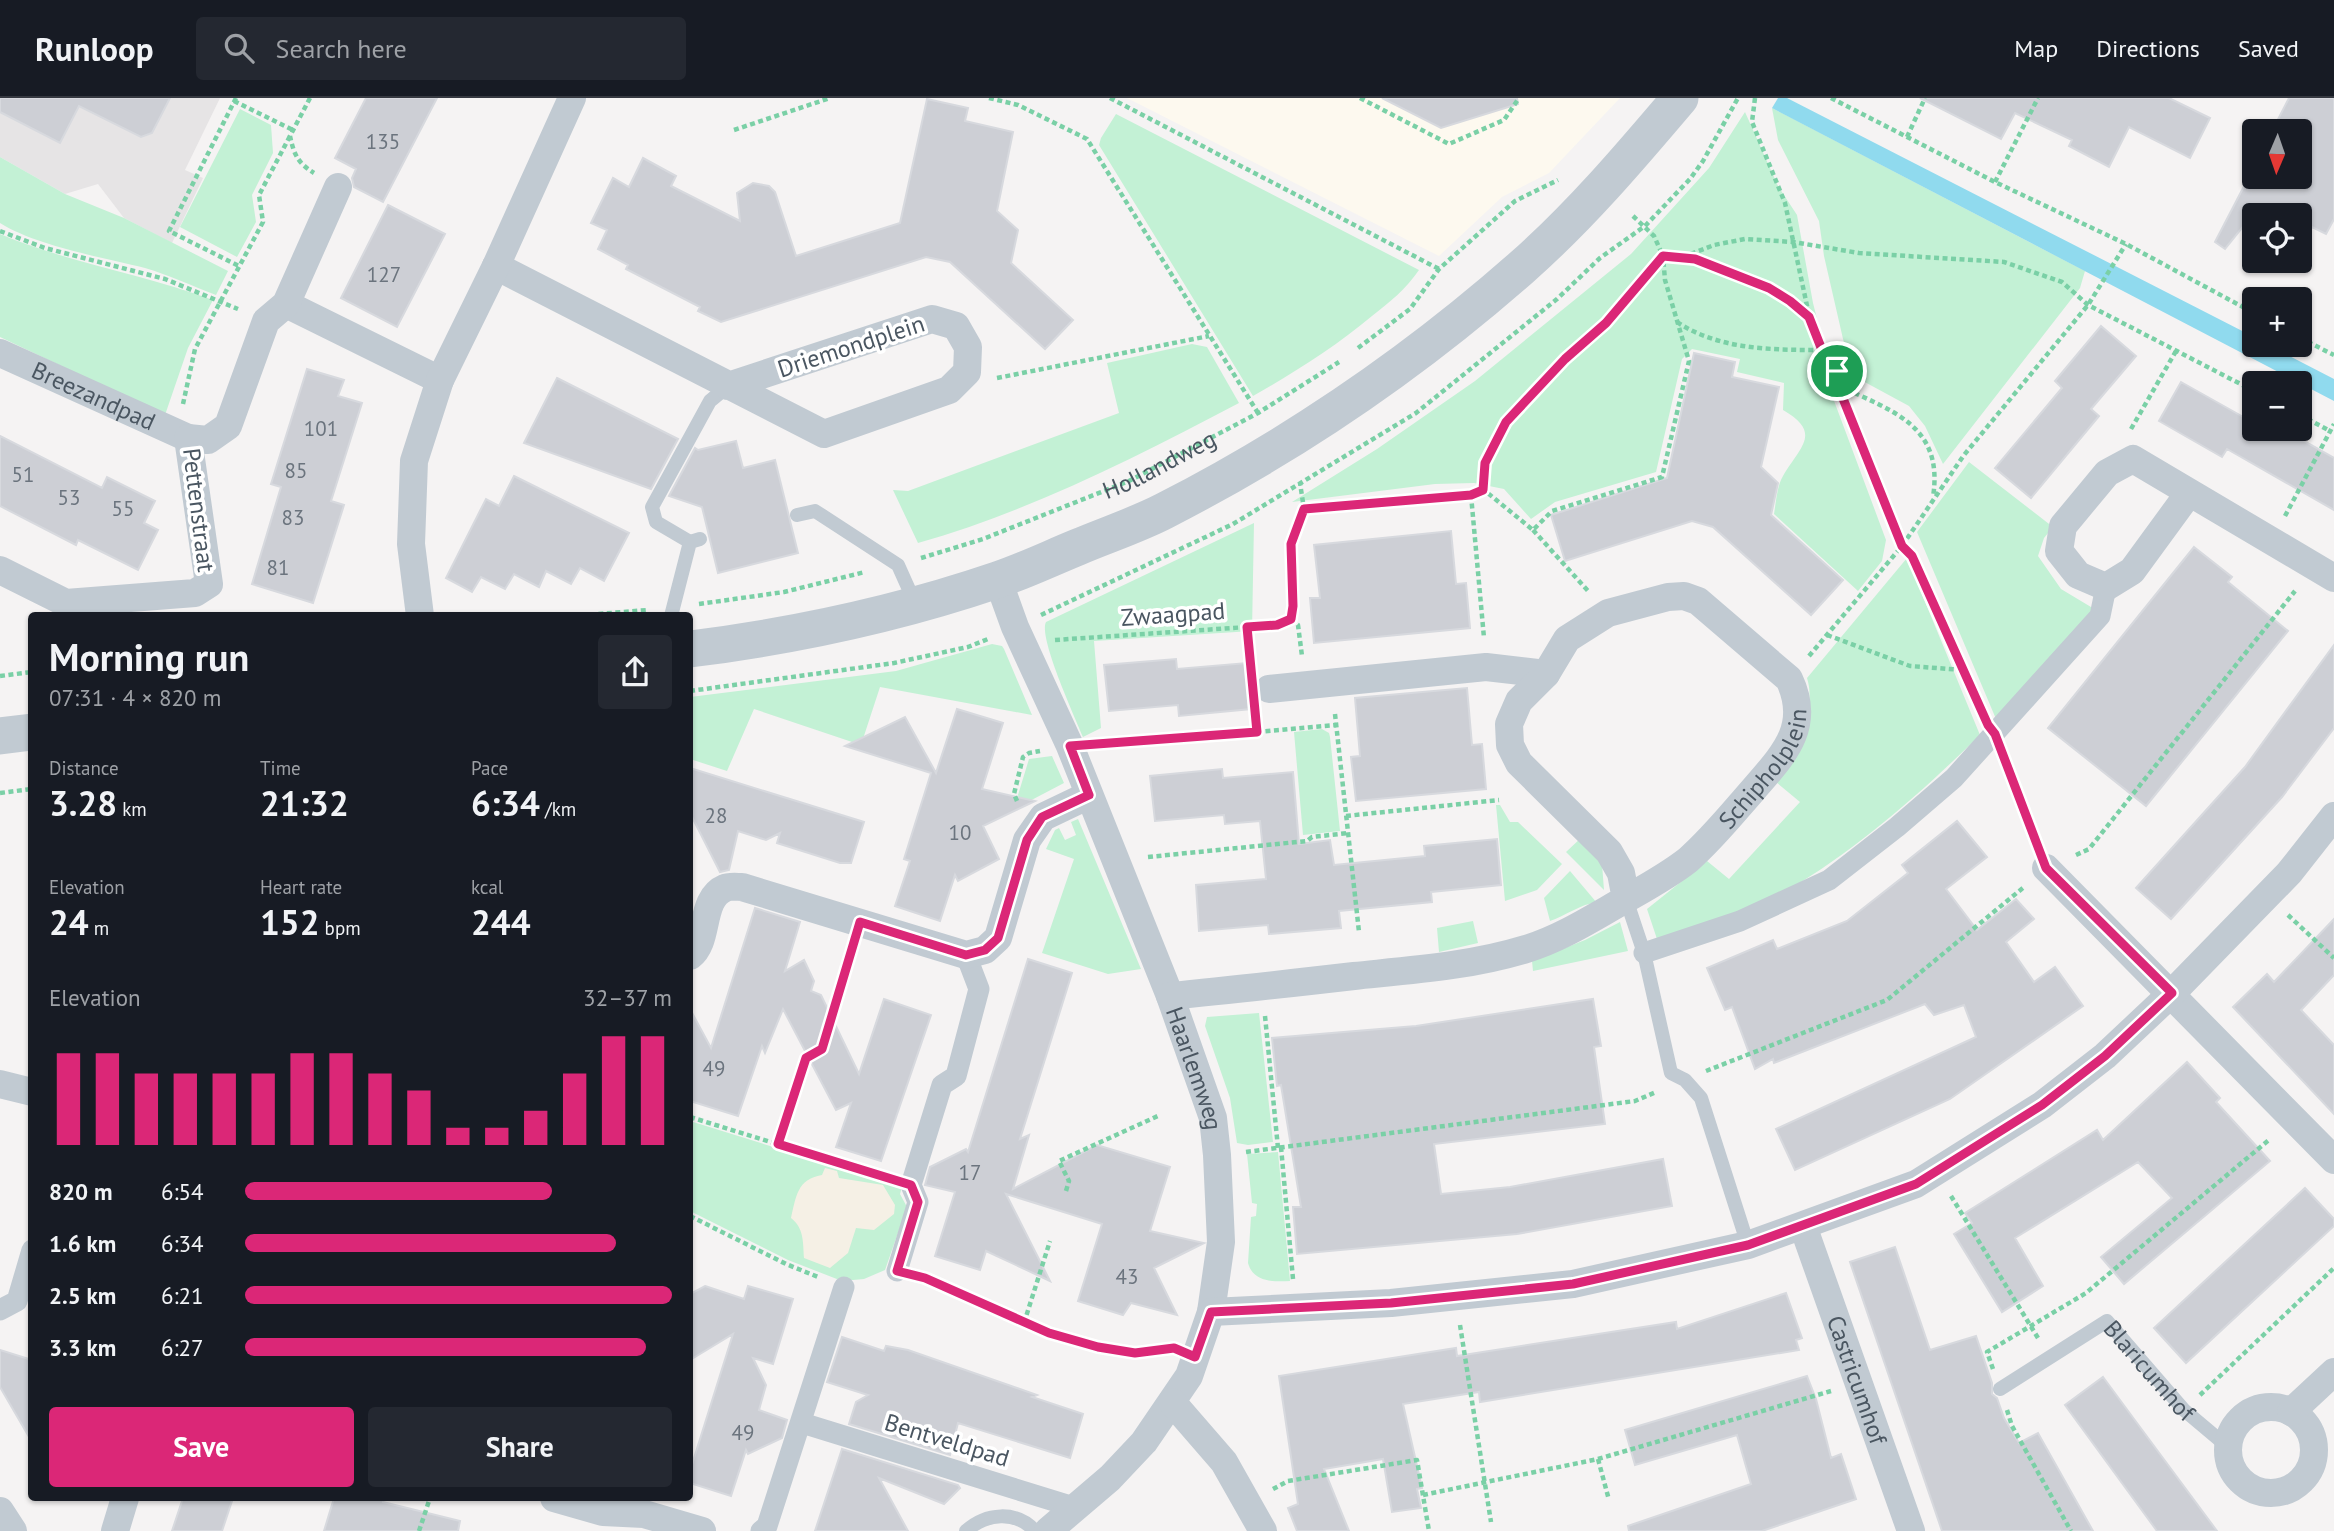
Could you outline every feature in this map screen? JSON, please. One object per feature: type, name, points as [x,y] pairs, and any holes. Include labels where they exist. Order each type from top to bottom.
[{"type":"street","points":[[420,612],[411,544],[414,461],[440,380],[496,266],[572,98]]},
{"type":"street","name":"Hollandweg","points":[[693,649],[747,642],[838,624],[998,580],[1162,512],[1279,449],[1387,376],[1522,267],[1615,175],[1680,98]]},
{"type":"street","name":"Pettenstraat","points":[[0,570],[66,603],[195,593],[209,584],[182,435],[208,440],[228,426],[276,313],[338,187]]},
{"type":"street","name":"Driemondplein","points":[[496,266],[728,386],[824,434],[949,390],[967,372],[968,347],[956,326],[932,319],[728,386]]},
{"type":"street","points":[[276,313],[440,380]]},
{"type":"street","name":"Breezandpad","points":[[0,353],[182,435]]},
{"type":"street","points":[[2106,587],[2078,575],[2059,551],[2063,526],[2107,473],[2133,459],[2334,578]]},
{"type":"street","points":[[1644,953],[1740,921],[1829,880],[1897,827],[1954,778],[2100,616],[2106,587],[2132,571],[2189,492]]},
{"type":"street","name":"Haarlemweg","points":[[998,580],[1022,642],[1070,746],[1170,996],[1213,1118],[1217,1155],[1221,1242],[1211,1312],[1189,1376],[1144,1442],[1110,1478],[1048,1531]]},
{"type":"street","name":"Schipholplein","points":[[1170,996],[1473,963],[1529,948],[1577,927],[1626,899],[1688,860],[1714,835],[1774,766],[1792,740],[1799,713],[1797,695],[1789,679],[1699,601],[1684,596],[1668,597],[1608,613],[1567,639],[1546,674],[1519,701],[1509,724],[1510,746],[1519,763],[1609,852],[1621,873],[1626,899]]},
{"type":"street","points":[[1258,692],[1486,667],[1546,674]]},
{"type":"street","points":[[0,736],[28,732]]},
{"type":"street","points":[[693,958],[713,897],[726,887],[742,887],[966,955],[985,950],[998,938],[1027,840],[1042,817],[1089,795]]},
{"type":"street","points":[[1211,1312],[1391,1303],[1573,1284],[1748,1245],[1916,1184],[2042,1105],[2105,1056],[2172,993],[2289,873],[2334,816]]},
{"type":"street","points":[[2046,868],[2334,1160]]},
{"type":"street","points":[[897,1271],[918,1202],[911,1185],[942,1085],[956,1076],[979,989],[966,955]]},
{"type":"street","points":[[0,1084],[28,1091]]},
{"type":"street","name":"Castricumhof","points":[[1803,1226],[1911,1531]]},
{"type":"street","points":[[0,1310],[17,1301],[28,1264]]},
{"type":"street","points":[[761,1531],[767,1526],[844,1287]]},
{"type":"street","points":[[2291,1412],[2334,1372]]},
{"type":"street","points":[[1172,1402],[1224,1462],[1263,1531]]},
{"type":"street","name":"Blaricumhof","points":[[2278,1408],[2291,1412],[2303,1421],[2311,1433],[2313,1461],[2307,1473],[2291,1487],[2271,1493],[2245,1484],[2235,1474],[2229,1461],[2228,1447],[2235,1427],[2250,1412],[2278,1408]]},
{"type":"street","name":"Bentveldpad","points":[[802,1423],[1077,1508]]},
{"type":"street","points":[[115,1531],[124,1501]]},
{"type":"street","points":[[564,1501],[603,1513],[644,1514],[702,1531]]},
{"type":"street","points":[[0,1511],[13,1531]]},
{"type":"lane","points":[[672,612],[695,540],[656,522],[652,508],[710,401],[728,386]]},
{"type":"lane","points":[[797,515],[815,511],[898,565],[915,605]]},
{"type":"lane","points":[[1626,899],[1644,953],[1671,1073],[1685,1080],[1701,1098],[1748,1245]]},
{"type":"lane","name":"Blaricumhof","points":[[2000,1389],[2107,1321],[2184,1410],[2228,1447]]},
{"type":"lane","points":[[966,1531],[982,1519],[1003,1515],[1019,1519],[1035,1531]]},
{"type":"path","points":[[182,435],[195,349],[262,222],[259,195],[310,98]]},
{"type":"path","points":[[734,130],[830,98]]},
{"type":"path","points":[[989,98],[1018,105],[1087,139],[1300,484],[1304,509],[1291,544],[1291,619],[1298,625],[1336,725],[1359,932]]},
{"type":"path","points":[[1110,98],[1439,269]]},
{"type":"path","points":[[1128,107],[1133,98]]},
{"type":"path","points":[[1360,98],[1450,144],[1504,120],[1519,98]]},
{"type":"path","points":[[1755,98],[1752,122],[1785,203],[1809,317],[1822,350],[1837,371],[1838,386],[1902,546],[1912,556],[1988,725],[1995,734],[2046,868]]},
{"type":"path","points":[[1831,98],[1995,182],[2126,244],[2242,307]]},
{"type":"path","points":[[1907,137],[1925,98]]},
{"type":"path","points":[[1995,182],[2038,98]]},
{"type":"path","points":[[239,266],[169,231],[235,100],[293,130]]},
{"type":"path","points":[[290,136],[299,164],[338,187]]},
{"type":"path","points":[[1356,350],[1410,309],[1439,269],[1515,201],[1560,179]]},
{"type":"path","points":[[1533,530],[1552,511],[1662,477],[1689,361],[1665,280],[1663,256],[1654,236],[1633,216]]},
{"type":"path","points":[[0,231],[45,248],[165,279],[221,300],[276,313]]},
{"type":"path","points":[[1680,258],[1714,245],[1745,239],[1793,242],[1859,253],[2004,262],[2062,282],[2088,305],[2242,385]]},
{"type":"path","points":[[1789,679],[1902,546],[1964,455],[2088,305],[2126,244]]},
{"type":"path","points":[[1663,256],[1695,259],[1769,288],[1809,317]]},
{"type":"path","points":[[1483,490],[1485,463],[1506,422],[1565,359],[1606,323],[1663,256]]},
{"type":"path","points":[[1677,322],[1690,330],[1736,345],[1766,349],[1822,350]]},
{"type":"path","points":[[967,372],[999,378],[1209,336]]},
{"type":"path","points":[[2312,344],[2334,355]]},
{"type":"path","points":[[2133,459],[2124,441],[2176,351]]},
{"type":"path","name":"Hollandweg","points":[[672,612],[784,592],[898,565],[983,539],[1129,481],[1258,413],[1345,358]]},
{"type":"path","points":[[1838,386],[1908,422],[1926,439],[1936,478],[1932,500]]},
{"type":"path","points":[[2312,421],[2330,430]]},
{"type":"path","points":[[2271,542],[2334,424]]},
{"type":"path","points":[[1304,509],[1471,495],[1483,490]]},
{"type":"path","points":[[1483,490],[1533,530],[1608,613]]},
{"type":"path","points":[[1471,495],[1486,667]]},
{"type":"path","name":"Zwaagpad","points":[[1022,642],[1277,625],[1291,619]]},
{"type":"path","points":[[1247,627],[1258,692],[1257,732]]},
{"type":"path","points":[[1827,635],[1910,666],[1963,670]]},
{"type":"path","points":[[0,676],[28,672]]},
{"type":"path","points":[[1034,830],[1014,794],[1023,757],[1029,753],[1070,746],[1336,725]]},
{"type":"path","points":[[0,793],[28,790]]},
{"type":"path","points":[[1346,816],[1499,800]]},
{"type":"path","points":[[1115,860],[1307,841],[1312,837],[1348,833]]},
{"type":"path","points":[[2266,896],[2334,958]]},
{"type":"path","points":[[778,1144],[806,1058],[822,1049],[860,922]]},
{"type":"path","points":[[1263,987],[1295,1307]]},
{"type":"path","points":[[1217,1155],[1635,1101],[1685,1080]]},
{"type":"path","points":[[1066,1191],[1069,1181],[1059,1161],[1160,1115]]},
{"type":"path","points":[[693,1117],[911,1185]]},
{"type":"path","points":[[1936,1172],[2051,1357]]},
{"type":"path","points":[[693,1218],[786,1264],[844,1287]]},
{"type":"path","points":[[1024,1323],[1051,1241]]},
{"type":"path","points":[[2184,1410],[2334,1268]]},
{"type":"path","points":[[897,1271],[925,1278],[1049,1333],[1098,1347],[1135,1353],[1174,1348],[1195,1357]]},
{"type":"path","points":[[1456,1296],[1491,1522]]},
{"type":"path","points":[[1423,1495],[1598,1458],[1858,1383]]},
{"type":"path","points":[[1598,1458],[1609,1500]]},
{"type":"path","points":[[1248,1503],[1288,1481],[1417,1460],[1429,1531]]},
{"type":"path","points":[[419,1531],[429,1501]]},
{"type":"shaded area","points":[[0,98],[220,98],[185,170],[203,178],[172,243],[124,218],[98,184],[65,194],[0,157]]},
{"type":"shaded area","points":[[1127,98],[1620,98],[1549,173],[1502,197],[1439,256]]},
{"type":"green space","points":[[1772,108],[2085,271],[2080,288],[1943,464],[1925,426],[1909,406],[1861,380],[1849,365],[1824,256],[1819,221],[1778,140]]},
{"type":"green space","points":[[240,109],[271,125],[273,153],[252,195],[256,222],[237,257],[180,227]]},
{"type":"green space","points":[[1745,112],[1778,186],[1797,215],[1813,303],[1829,366],[1830,390],[1886,540],[1882,561],[1858,591],[1774,514],[1781,480],[1801,448],[1805,433],[1795,418],[1783,410],[1784,383],[1737,372],[1740,359],[1692,349],[1682,359],[1656,472],[1555,502],[1531,519],[1504,489],[1474,483],[1435,484],[1292,502],[1377,449],[1475,381],[1631,254],[1709,168]]},
{"type":"green space","points":[[1116,114],[1419,270],[1385,306],[1344,338],[1253,396],[1099,145]]},
{"type":"green space","points":[[0,157],[65,194],[124,218],[228,271],[216,295],[145,268],[32,238],[0,223]]},
{"type":"green space","points":[[0,234],[53,253],[213,300],[188,348],[165,415],[0,337]]},
{"type":"green space","points":[[1192,344],[1207,347],[1239,403],[1122,463],[1042,499],[918,543],[893,490],[908,491],[1119,413],[1107,363]]},
{"type":"green space","points":[[1969,462],[2053,527],[2044,538],[2038,556],[2061,589],[2096,610],[1996,719],[1917,532]]},
{"type":"green space","points":[[1254,523],[1252,631],[1094,641],[1101,728],[1083,737],[1052,660],[1047,643],[1046,622]]},
{"type":"green space","points":[[1907,558],[1980,735],[1889,818],[1814,874],[1757,906],[1658,942],[1647,909],[1707,861],[1729,879],[1800,802],[1776,782],[1806,718],[1809,705],[1807,678]]},
{"type":"green space","points":[[992,644],[1002,646],[1032,715],[880,687],[861,745],[754,709],[727,771],[693,760],[693,697],[896,671]]},
{"type":"green space","points":[[1322,729],[1329,733],[1330,737],[1340,831],[1303,835],[1294,732]]},
{"type":"green space","points":[[1052,756],[1064,783],[1022,805],[1018,795],[1029,759]]},
{"type":"green space","points":[[1496,805],[1500,805],[1510,822],[1518,822],[1562,864],[1537,890],[1505,901]]},
{"type":"green space","points":[[1078,819],[1141,969],[1108,974],[1042,953],[1074,859],[1046,849],[1055,830],[1059,828],[1065,840],[1076,835],[1071,822]]},
{"type":"green space","points":[[1582,837],[1602,864],[1604,890],[1566,852]]},
{"type":"green space","points":[[1570,871],[1597,903],[1585,905],[1550,921],[1544,898]]},
{"type":"green space","points":[[1473,921],[1478,943],[1439,952],[1437,928]]},
{"type":"green space","points":[[1620,922],[1628,951],[1533,971],[1532,961],[1585,940]]},
{"type":"green space","points":[[1259,1013],[1273,1142],[1248,1145],[1237,1143],[1230,1098],[1205,1026],[1207,1017]]},
{"type":"green space","points":[[693,1122],[902,1187],[900,1194],[907,1207],[885,1270],[864,1279],[842,1281],[788,1260],[693,1212]]},
{"type":"green space","points":[[1278,1152],[1290,1281],[1264,1280],[1254,1274],[1248,1263],[1251,1217],[1256,1216],[1257,1204],[1252,1203],[1247,1154]]},
{"type":"sand","points":[[825,1168],[837,1171],[839,1178],[883,1185],[895,1205],[894,1214],[874,1230],[856,1228],[848,1253],[830,1268],[804,1258],[801,1231],[791,1218],[799,1190],[807,1180],[822,1175]]},
{"type":"water","points":[[1778,98],[1787,98],[2242,331],[2242,353],[1772,108]]},
{"type":"water","points":[[2250,357],[2291,357],[2334,379],[2334,401],[2312,390],[2312,371],[2276,371]]},
{"type":"building","points":[[0,98],[170,98],[152,133],[141,137],[79,106],[60,143],[0,112]]},
{"type":"building","points":[[366,98],[437,98],[383,202],[354,187],[352,178],[356,169],[335,158]]},
{"type":"building","points":[[1382,98],[1517,98],[1518,104],[1441,128]]},
{"type":"building","points":[[1920,98],[2169,98],[2210,118],[2190,158],[2129,127],[2109,167],[2069,146],[2072,140],[2015,113],[2001,139]]},
{"type":"building","points":[[2289,98],[2334,98],[2334,219],[2326,234],[2312,227],[2312,203],[2242,203],[2242,228],[2225,249],[2215,242],[2243,189],[2312,189],[2312,119],[2278,119]]},
{"type":"building","points":[[927,99],[968,108],[965,121],[1013,132],[997,211],[1018,230],[1011,263],[1073,320],[1045,349],[950,262],[926,257],[721,322],[698,311],[700,307],[626,269],[628,265],[598,249],[607,230],[591,223],[613,178],[629,187],[643,158],[676,176],[671,186],[740,221],[737,193],[753,183],[769,186],[775,192],[796,256],[900,223]]},
{"type":"building","points":[[388,205],[445,234],[397,327],[341,298]]},
{"type":"building","points":[[2101,326],[2136,356],[2091,409],[2099,416],[2031,498],[1995,468],[2062,388],[2055,381]]},
{"type":"building","points":[[1694,353],[1735,362],[1732,377],[1779,387],[1761,467],[1778,483],[1771,515],[1843,580],[1811,615],[1713,527],[1692,521],[1565,561],[1551,515],[1667,478]]},
{"type":"building","points":[[307,369],[344,380],[338,396],[362,403],[331,501],[344,505],[313,603],[252,584],[281,487],[271,484]]},
{"type":"building","points":[[557,378],[678,439],[651,489],[524,443]]},
{"type":"building","points":[[2181,382],[2242,416],[2242,441],[2304,441],[2334,458],[2334,510],[2227,449],[2222,457],[2159,421]]},
{"type":"building","points":[[0,436],[102,488],[107,477],[155,501],[144,523],[158,530],[138,570],[78,540],[76,545],[0,506]]},
{"type":"building","points":[[736,441],[743,468],[775,460],[798,553],[718,573],[702,507],[669,496],[695,448],[698,450]]},
{"type":"building","points":[[514,476],[629,533],[604,581],[580,568],[571,584],[546,571],[539,587],[514,574],[505,589],[481,577],[472,592],[446,578],[486,499],[499,506]]},
{"type":"building","points":[[1451,531],[1456,584],[1466,583],[1470,628],[1314,643],[1310,598],[1320,598],[1314,545]]},
{"type":"building","points":[[2194,547],[2232,577],[2228,582],[2288,631],[2146,806],[2048,728]]},
{"type":"building","points":[[2334,645],[2334,728],[2282,797],[2171,919],[2136,888],[2245,767]]},
{"type":"building","points":[[1176,659],[1177,669],[1247,663],[1251,709],[1179,716],[1178,705],[1109,711],[1104,665]]},
{"type":"building","points":[[1467,688],[1472,745],[1482,744],[1486,789],[1356,801],[1351,757],[1360,756],[1355,698]]},
{"type":"building","points":[[957,709],[1003,723],[982,789],[1035,801],[983,826],[999,859],[958,881],[955,875],[940,921],[895,906],[910,861],[904,859],[931,773],[845,746],[905,717],[936,773]]},
{"type":"building","points":[[693,769],[864,822],[851,863],[840,863],[777,843],[780,833],[766,840],[738,831],[729,870],[720,872],[693,819]]},
{"type":"building","points":[[1222,769],[1223,778],[1293,772],[1299,844],[1330,840],[1334,865],[1425,856],[1424,846],[1497,839],[1501,885],[1431,892],[1432,902],[1339,911],[1341,928],[1269,934],[1268,925],[1199,931],[1196,885],[1266,879],[1260,821],[1225,824],[1224,815],[1155,821],[1150,776]]},
{"type":"building","points":[[1957,821],[1987,857],[1946,889],[1977,930],[2016,899],[2034,919],[2006,942],[2034,982],[2055,967],[2083,1006],[1950,1099],[1795,1170],[1776,1129],[1976,1037],[1964,1005],[1934,1015],[1925,1004],[1774,1063],[1773,1059],[1755,1069],[1732,1007],[1725,1010],[1707,968],[1773,940],[1777,949],[1847,921],[1908,873],[1902,865]]},
{"type":"building","points":[[755,908],[800,922],[785,971],[804,960],[814,981],[811,991],[821,995],[859,1074],[884,999],[931,1015],[881,1161],[836,1147],[851,1103],[836,1110],[783,1009],[765,1053],[762,1046],[738,1116],[693,1102],[693,1015],[711,1048]]},
{"type":"building","points":[[2334,919],[2334,975],[2301,1010],[2334,1045],[2334,1114],[2233,1007],[2267,974],[2274,982]]},
{"type":"building","points":[[1028,959],[1072,973],[1020,1139],[1029,1135],[1013,1189],[1097,1145],[1170,1167],[1150,1231],[1204,1243],[1154,1268],[1177,1315],[1131,1303],[1123,1315],[1078,1301],[1102,1224],[1006,1194],[1050,1281],[986,1251],[980,1270],[935,1256],[955,1192],[925,1185],[930,1167],[966,1149],[968,1152]]},
{"type":"building","points":[[1593,999],[1601,1046],[1594,1047],[1605,1124],[1434,1144],[1441,1194],[1510,1187],[1663,1159],[1672,1206],[1517,1234],[1297,1254],[1293,1207],[1301,1207],[1281,1085],[1277,1086],[1272,1038],[1416,1026]]},
{"type":"building","points":[[2187,1062],[2220,1098],[2216,1102],[2270,1161],[2124,1284],[2101,1257],[2172,1198],[2138,1162],[2015,1238],[2043,1286],[2002,1312],[1954,1234],[1972,1223],[1965,1213],[2097,1130],[2103,1140]]},
{"type":"building","points":[[2305,1188],[2334,1219],[2334,1226],[2186,1363],[2154,1328]]},
{"type":"building","points":[[1895,1247],[1930,1350],[1976,1336],[1992,1383],[1992,1394],[1997,1398],[2004,1418],[2019,1443],[2038,1433],[2093,1531],[1942,1531],[1850,1262]]},
{"type":"building","points":[[705,1286],[744,1299],[748,1286],[793,1299],[773,1364],[753,1358],[766,1385],[759,1410],[787,1420],[782,1438],[748,1454],[746,1450],[731,1496],[693,1484],[693,1461],[733,1334],[693,1358],[693,1292]]},
{"type":"building","points":[[1786,1293],[1802,1338],[1796,1340],[1799,1350],[1480,1402],[1479,1392],[1403,1404],[1422,1488],[1417,1489],[1421,1508],[1392,1512],[1383,1459],[1324,1469],[1349,1531],[1297,1531],[1288,1508],[1298,1504],[1279,1376],[1456,1348],[1457,1356],[1676,1322],[1677,1329]]},
{"type":"building","points":[[842,1337],[884,1351],[886,1346],[908,1350],[1083,1414],[1070,1458],[958,1423],[950,1455],[849,1424],[856,1402],[868,1395],[827,1382]]},
{"type":"building","points":[[0,1350],[28,1359],[28,1435],[0,1387]]},
{"type":"building","points":[[1807,1376],[1816,1399],[1831,1458],[1841,1454],[1856,1499],[1762,1531],[1629,1531],[1628,1526],[1751,1484],[1737,1435],[1635,1465],[1625,1430]]},
{"type":"building","points":[[2103,1377],[2217,1531],[2157,1531],[2065,1405]]},
{"type":"building","points":[[842,1449],[958,1485],[960,1488],[944,1504],[879,1478],[908,1531],[815,1531]]},
{"type":"building","points":[[182,1501],[232,1501],[222,1531],[172,1531]]},
{"type":"building","points":[[333,1501],[383,1501],[460,1521],[458,1531],[324,1531]]},
{"type":"route","points":[[1663,256],[1695,259],[1769,288],[1790,301],[1809,317],[1822,350],[1837,371],[1838,386],[1902,546],[1912,556],[1988,725],[1995,734],[2046,868],[2172,993],[2105,1056],[2042,1105],[1916,1184],[1748,1245],[1573,1284],[1391,1303],[1211,1312],[1195,1357],[1174,1348],[1135,1353],[1098,1347],[1049,1333],[925,1278],[897,1271],[918,1202],[911,1185],[778,1144],[806,1058],[822,1049],[860,922],[966,955],[985,950],[998,938],[1027,840],[1042,817],[1089,795],[1070,746],[1257,732],[1247,627],[1277,625],[1291,619],[1291,544],[1304,509],[1471,495],[1483,490],[1485,463],[1506,422],[1565,359],[1606,323],[1663,256]]}]
